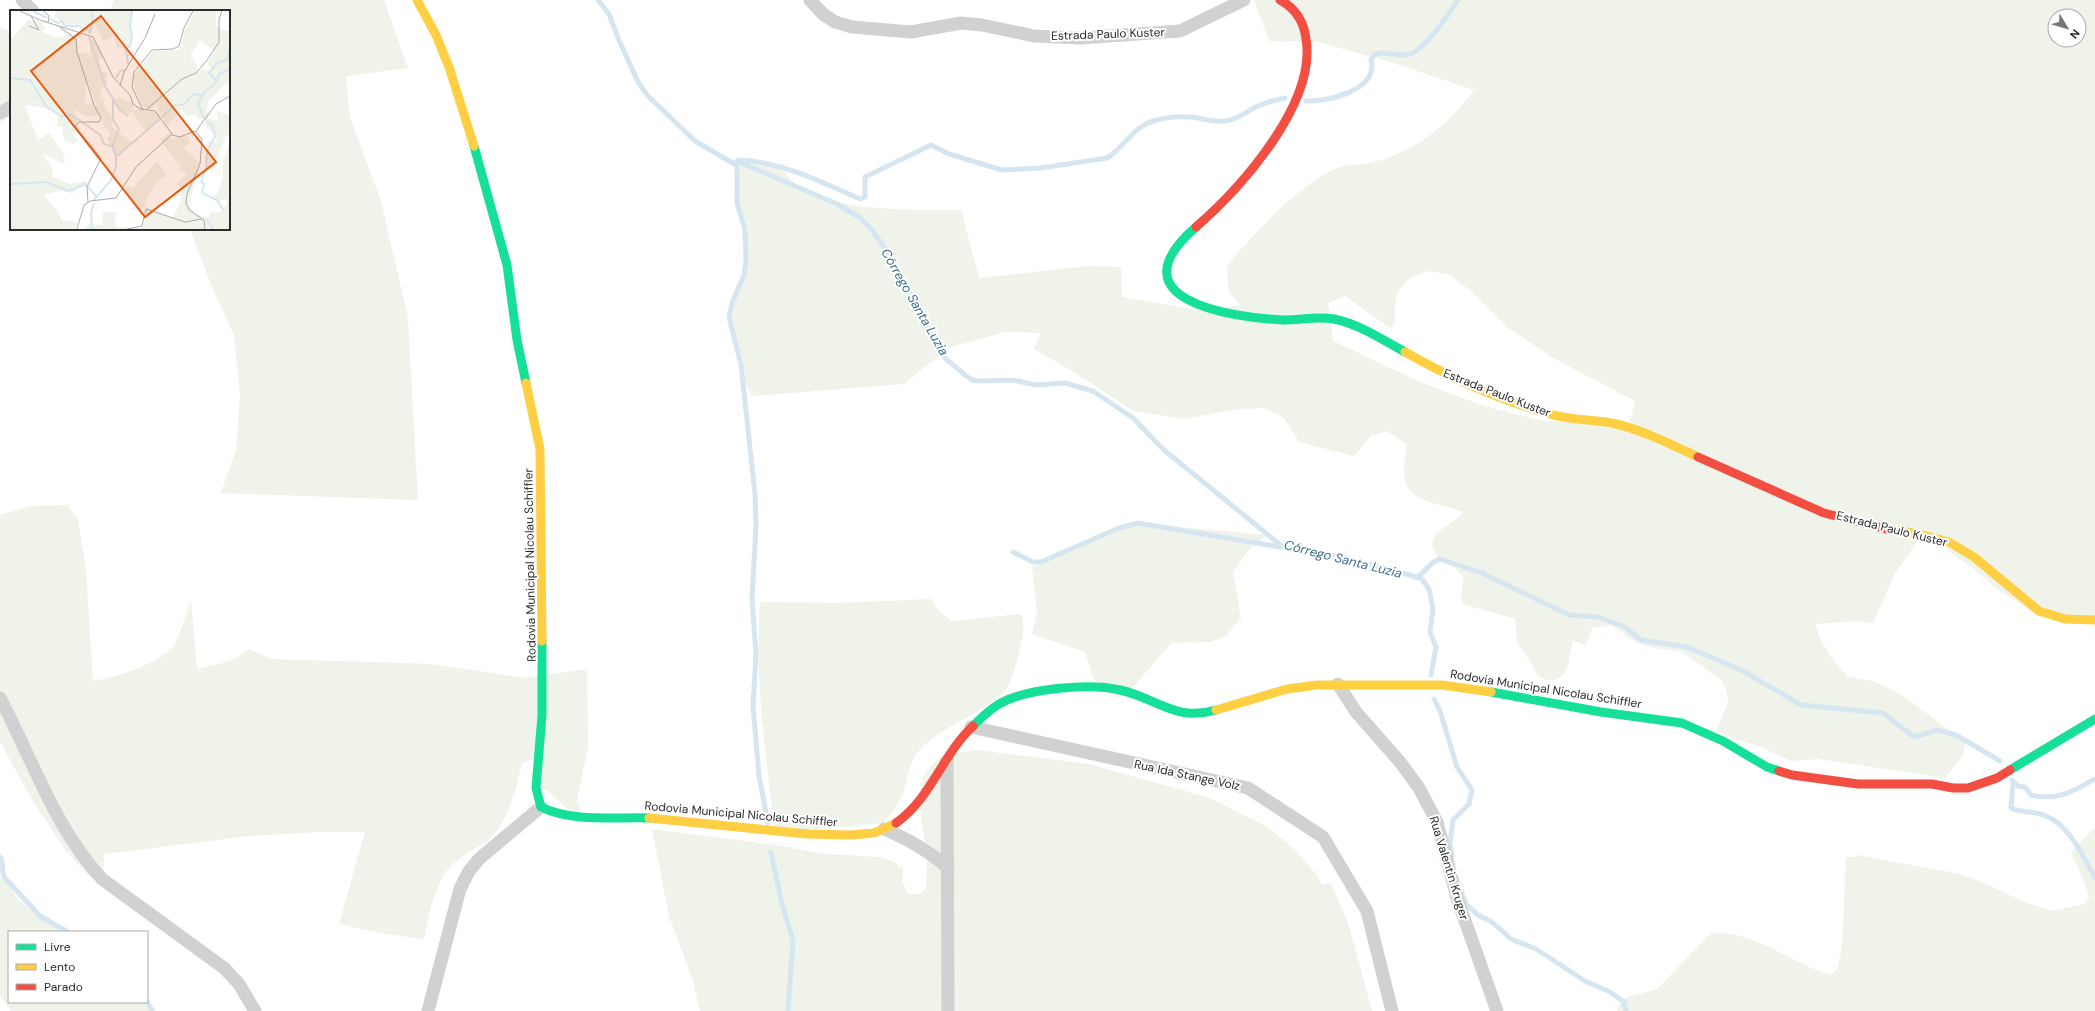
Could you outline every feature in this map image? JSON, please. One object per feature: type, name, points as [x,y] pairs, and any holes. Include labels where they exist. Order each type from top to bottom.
[{"type":"street","points":[[22,0],[32,10]]},
{"type":"street","name":"Rodovia Municipal Nicolau Schiffler","points":[[417,0],[436,36],[449,67],[480,163],[508,265],[517,340],[540,449],[541,610],[543,662],[542,715],[536,788],[541,807],[553,814],[669,819],[807,834],[851,835],[884,829],[909,814],[933,784],[971,727],[985,714],[1011,698],[1023,694],[1089,686],[1121,690],[1181,713],[1194,714],[1208,712],[1287,689],[1317,685],[1442,685],[1471,688],[1601,712],[1666,719],[1696,728],[1741,750],[1767,768],[1778,772],[1858,784],[1925,784],[1968,788],[1997,778],[2095,719]]},
{"type":"street","name":"Estrada Paulo Kuster","points":[[810,0],[829,18],[852,27],[911,32],[961,23],[982,25],[1034,36],[1081,38],[1180,31],[1244,0]]},
{"type":"street","name":"Estrada Paulo Kuster","points":[[1280,0],[1294,10],[1303,22],[1309,53],[1306,71],[1288,116],[1244,178],[1218,207],[1189,232],[1173,250],[1166,264],[1166,276],[1173,289],[1185,299],[1200,305],[1259,318],[1298,320],[1324,317],[1349,322],[1436,369],[1464,382],[1523,405],[1565,418],[1613,423],[1640,430],[1824,513],[1878,528],[1919,534],[1949,542],[1974,556],[2040,611],[2065,619],[2095,620]]},
{"type":"street","points":[[0,113],[10,108]]},
{"type":"street","name":"Rua Valentin Kruger","points":[[1338,684],[1356,712],[1400,762],[1419,788],[1437,822],[1457,898],[1486,984],[1497,1011]]},
{"type":"street","points":[[0,698],[21,738],[55,814],[85,861],[102,879],[224,968],[240,984],[255,1011]]},
{"type":"street","name":"Rua Ida Stange Volz","points":[[971,727],[1248,788],[1323,837],[1367,911],[1392,1011]]},
{"type":"street","points":[[947,761],[948,1011]]},
{"type":"street","points":[[428,1011],[460,889],[470,871],[480,858],[541,807]]},
{"type":"street","points":[[884,829],[905,838],[930,852],[948,868]]},
{"type":"shaded area","points":[[114,0],[384,0],[408,68],[346,76],[350,117],[381,201],[408,318],[418,500],[221,493],[236,450],[240,395],[234,335],[214,292],[190,230],[230,230],[230,10],[109,10]]},
{"type":"shaded area","points":[[1254,0],[2095,0],[2095,623],[2026,608],[1996,588],[1974,569],[1943,547],[1918,541],[1895,573],[1873,623],[1858,621],[1815,624],[1821,641],[1833,660],[1848,677],[1873,681],[1901,694],[1965,742],[1964,754],[1945,778],[1819,759],[1791,761],[1763,748],[1716,732],[1728,702],[1727,692],[1722,681],[1681,651],[1653,648],[1637,643],[1611,625],[1592,628],[1586,645],[1573,641],[1568,665],[1562,676],[1557,679],[1549,680],[1538,677],[1530,661],[1517,642],[1515,619],[1463,604],[1461,596],[1463,576],[1454,567],[1438,559],[1432,545],[1436,533],[1454,521],[1463,512],[1428,502],[1413,493],[1408,487],[1404,475],[1406,444],[1387,431],[1371,436],[1354,456],[1299,442],[1284,418],[1265,408],[1238,409],[1184,419],[1133,411],[1077,374],[1034,349],[1040,333],[1005,332],[948,348],[904,384],[752,396],[741,376],[741,355],[736,333],[729,323],[733,304],[745,273],[747,246],[741,221],[736,174],[742,164],[782,164],[789,178],[803,189],[822,198],[844,204],[895,209],[961,210],[979,278],[1087,266],[1121,267],[1122,297],[1204,311],[1240,305],[1228,290],[1227,265],[1251,238],[1289,200],[1317,179],[1337,168],[1374,162],[1404,151],[1417,144],[1443,125],[1474,90],[1403,66],[1319,42],[1269,41]],"holes":[[[1429,271],[1448,274],[1470,290],[1507,327],[1553,358],[1635,401],[1630,422],[1544,421],[1484,406],[1420,382],[1333,341],[1328,303],[1345,296],[1390,328],[1395,322],[1395,303],[1397,295],[1405,283],[1411,278]]]},
{"type":"shaded area","points":[[0,27],[10,32],[10,117],[0,122]]},
{"type":"shaded area","points":[[67,505],[78,519],[86,570],[93,681],[113,677],[147,665],[166,653],[173,647],[178,639],[191,600],[197,669],[231,661],[249,649],[271,659],[431,664],[525,678],[587,669],[588,747],[577,800],[581,814],[567,808],[541,786],[534,759],[522,763],[510,806],[500,826],[486,842],[452,864],[441,880],[437,888],[427,922],[424,939],[386,934],[339,924],[365,832],[318,832],[249,836],[104,854],[103,884],[89,876],[66,851],[31,798],[0,742],[0,515],[31,506]]},
{"type":"shaded area","points":[[1137,523],[1266,535],[1249,550],[1233,572],[1241,618],[1226,636],[1211,642],[1171,643],[1135,685],[1118,698],[1094,679],[1085,652],[1032,634],[1037,613],[1032,567]]},
{"type":"shaded area","points":[[931,599],[938,610],[952,621],[1021,614],[1023,624],[1022,637],[1015,667],[1007,689],[983,708],[925,744],[914,757],[900,799],[883,823],[775,833],[760,689],[760,602],[837,603]]},
{"type":"shaded area","points":[[976,750],[1089,764],[1210,798],[1268,827],[1294,849],[1316,874],[1322,885],[1331,883],[1348,923],[1372,1011],[700,1011],[693,981],[669,916],[652,829],[776,845],[825,854],[881,857],[894,862],[903,869],[902,881],[908,894],[919,894],[926,888],[927,858],[920,804],[920,791],[923,779],[930,768],[940,758],[953,753]]},
{"type":"shaded area","points":[[2095,827],[2095,1011],[1617,1011],[1617,1008],[1625,998],[1657,989],[1711,933],[1733,934],[1760,943],[1807,966],[1831,975],[1837,970],[1842,947],[1846,857],[1857,857],[1857,855],[1960,874],[1982,882],[2027,903],[2052,911],[2084,904],[2089,898],[2086,886],[2071,852]]},
{"type":"shaded area","points":[[3,875],[18,900],[44,920],[70,931],[8,931],[8,1003],[148,1003],[148,997],[156,1011],[11,1011],[0,995],[0,877]]},
{"type":"waterway","name":"Córrego Santa Luzia","points":[[598,0],[609,14],[638,82],[648,96],[695,141],[736,165]]},
{"type":"waterway","points":[[1306,101],[1315,101],[1338,96],[1359,86],[1367,79],[1371,70],[1371,60],[1375,54],[1383,53],[1406,55],[1420,48],[1435,32],[1458,0]]},
{"type":"waterway","points":[[737,161],[755,162],[786,169],[860,199],[865,197],[865,177],[931,145],[949,154],[1002,170],[1041,168],[1107,158],[1140,127],[1156,120],[1172,117],[1193,117],[1216,121],[1230,120],[1261,105],[1285,98]]},
{"type":"waterway","name":"Córrego Santa Luzia","points":[[737,161],[837,204],[859,217],[872,230],[887,251],[945,358],[972,380],[1013,380],[1036,385],[1065,383],[1093,391],[1133,418],[1164,450],[1283,547],[1301,552],[1325,554],[1390,569],[1422,579],[1429,589],[1433,609],[1430,632],[1436,647],[1431,675]]},
{"type":"waterway","points":[[737,161],[737,203],[745,230],[746,260],[744,275],[732,303],[729,317],[741,365],[755,494],[756,526],[752,599],[756,654],[753,706],[759,776],[768,823]]},
{"type":"waterway","points":[[1013,552],[1033,562],[1041,562],[1119,528],[1138,523],[1280,547]]},
{"type":"waterway","name":"Córrego Santa Luzia","points":[[1417,577],[1433,562],[1440,559],[1482,573],[1569,615],[1598,617],[1625,627],[1641,640],[1686,647],[1711,657],[1743,671],[1801,705],[1883,713],[1914,737],[1937,730],[1956,735],[2000,761]]},
{"type":"waterway","points":[[1434,699],[1440,711],[1457,767],[1472,790],[1469,804],[1453,820],[1450,843],[1452,856]]},
{"type":"waterway","name":"Córrego Santa Luzia","points":[[2012,780],[2018,786],[2025,787],[2031,795],[2049,797],[2064,794],[2095,779]]},
{"type":"waterway","points":[[2013,783],[2011,808],[2019,811],[2044,815],[2053,819],[2068,833],[2095,878]]},
{"type":"waterway","points":[[771,853],[782,904],[793,941],[788,1011]]},
{"type":"waterway","points":[[0,857],[5,878],[40,916],[66,931]]},
{"type":"waterway","points":[[1461,891],[1466,904],[1478,915],[1492,922],[1511,939],[1536,949],[1585,981],[1610,992],[1624,1002],[1626,1011]]},
{"type":"waterway","points":[[148,1003],[152,1011]]},
{"type":"traffic: fast","points":[[474,146],[507,265],[517,340],[526,383]]},
{"type":"traffic: fast","points":[[1196,227],[1174,252],[1167,271],[1172,287],[1187,299],[1209,308],[1260,318],[1283,320],[1327,318],[1343,321],[1362,328],[1405,352]]},
{"type":"traffic: fast","points":[[542,641],[542,715],[536,788],[541,807],[553,812],[579,817],[649,818]]},
{"type":"traffic: fast","points":[[973,726],[1001,703],[1027,694],[1060,688],[1093,687],[1120,690],[1145,698],[1166,708],[1189,713],[1202,713],[1216,710]]},
{"type":"traffic: fast","points":[[1491,692],[1601,712],[1682,723],[1723,741],[1767,767],[1779,771]]},
{"type":"traffic: fast","points":[[2010,770],[2095,719]]},
{"type":"traffic: slow","points":[[417,0],[436,35],[449,67],[474,146]]},
{"type":"traffic: slow","points":[[1405,352],[1476,388],[1512,402],[1558,416],[1608,422],[1627,427],[1698,457]]},
{"type":"traffic: slow","points":[[526,383],[540,449],[542,641]]},
{"type":"traffic: slow","points":[[1886,529],[1919,534],[1949,542],[1974,557],[2039,611],[2065,619],[2095,620]]},
{"type":"traffic: slow","points":[[1216,710],[1287,689],[1317,685],[1442,685],[1491,692]]},
{"type":"traffic: slow","points":[[649,818],[807,834],[851,835],[874,833],[896,823]]},
{"type":"traffic: jam","points":[[1196,227],[1234,190],[1272,142],[1288,116],[1300,90],[1306,64],[1305,33],[1298,16],[1290,7],[1280,0]]},
{"type":"traffic: jam","points":[[1698,457],[1824,513],[1886,529]]},
{"type":"traffic: jam","points":[[896,823],[919,801],[962,737],[973,726]]},
{"type":"traffic: jam","points":[[1779,771],[1792,775],[1858,784],[1932,784],[1953,788],[1968,788],[1997,778],[2010,770]]}]
